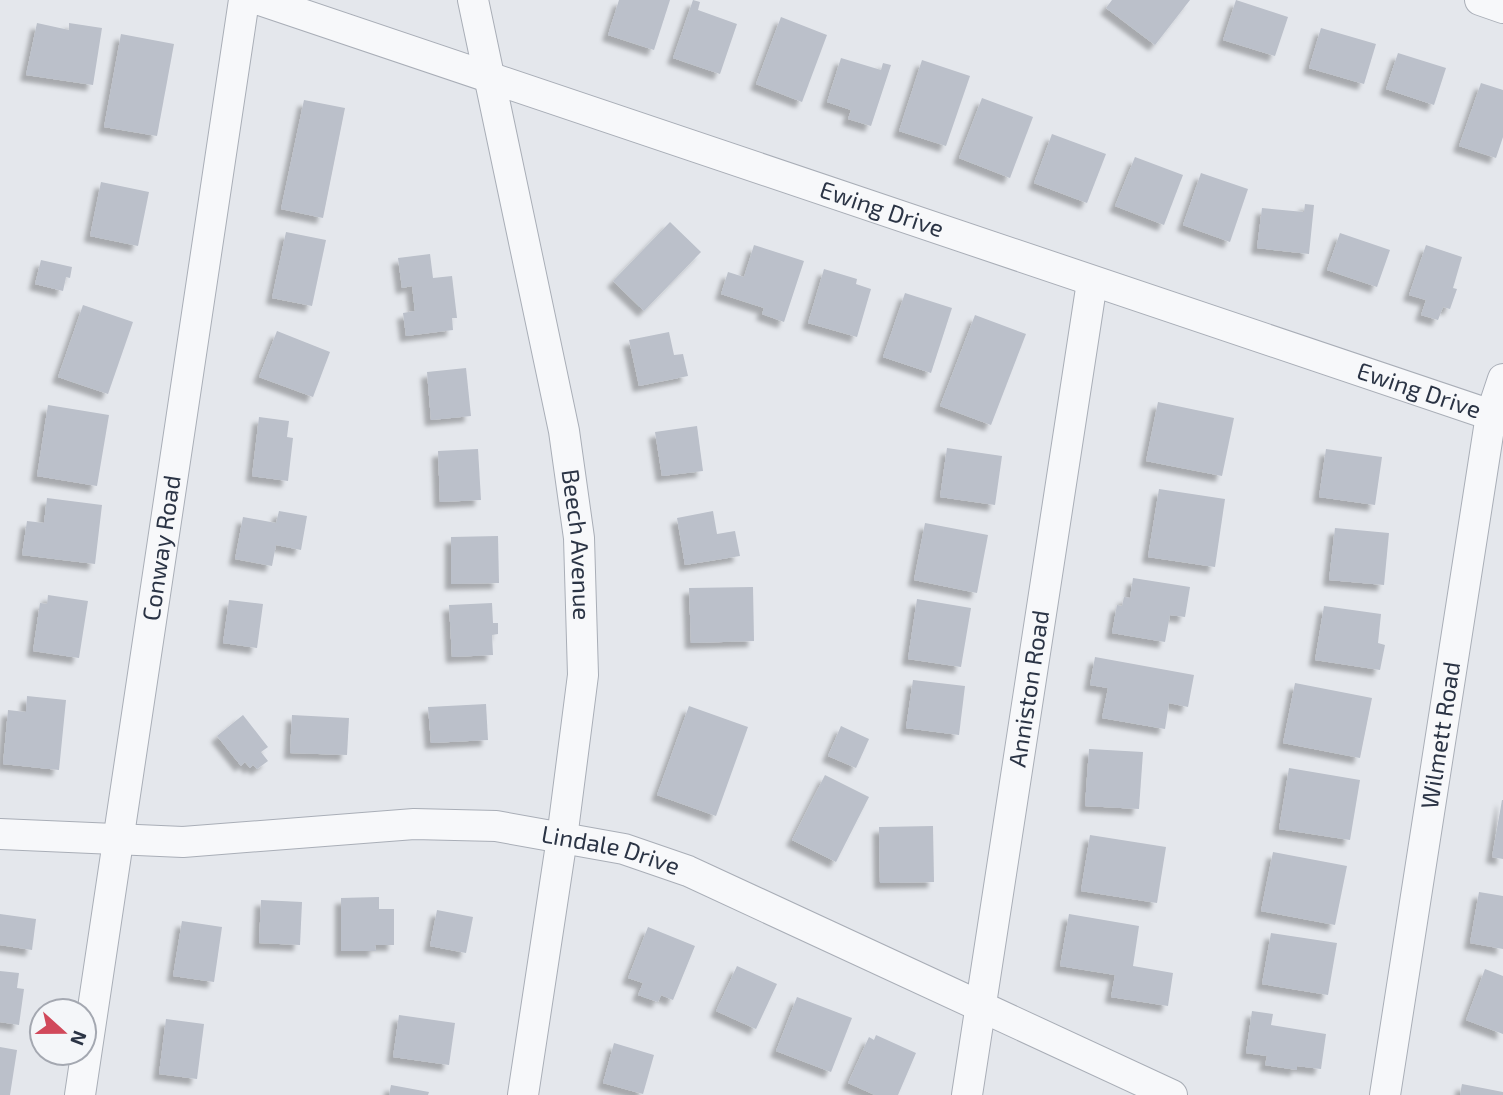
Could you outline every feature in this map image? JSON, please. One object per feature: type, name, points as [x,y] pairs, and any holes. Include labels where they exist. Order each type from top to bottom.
[{"type":"street","name":"Conway Road","points":[[80,1095],[244,0]]},
{"type":"street","name":"Ewing Drive","points":[[260,0],[1497,417]]},
{"type":"street","name":"Beech Avenue","points":[[473,0],[564,431],[579,538],[583,675],[562,838],[523,1095]]},
{"type":"street","points":[[1480,0],[1503,8]]},
{"type":"street","name":"Anniston Road","points":[[967,1095],[1093,282]]},
{"type":"street","name":"Wilmett Road","points":[[1385,1095],[1503,379]]},
{"type":"street","name":"Lindale Drive","points":[[0,834],[183,842],[414,824],[496,826],[624,849],[688,871],[1172,1095]]},
{"type":"building","points":[[619,0],[670,0],[654,50],[608,35]]},
{"type":"building","points":[[693,0],[700,2],[698,10],[737,24],[720,74],[673,58]]},
{"type":"building","points":[[1112,0],[1190,0],[1155,45],[1106,8]]},
{"type":"building","points":[[1236,0],[1288,17],[1275,56],[1223,40]]},
{"type":"building","points":[[781,17],[827,35],[802,102],[756,84]]},
{"type":"building","points":[[37,23],[69,30],[69,23],[102,28],[93,85],[26,75]]},
{"type":"building","points":[[1321,28],[1376,44],[1364,84],[1309,68]]},
{"type":"building","points":[[121,34],[174,44],[157,136],[104,127]]},
{"type":"building","points":[[1398,53],[1446,68],[1434,105],[1386,89]]},
{"type":"building","points":[[841,58],[881,70],[883,63],[891,65],[871,126],[848,119],[851,110],[827,102]]},
{"type":"building","points":[[922,60],[970,76],[946,146],[899,131]]},
{"type":"building","points":[[1481,83],[1503,90],[1503,137],[1496,158],[1459,146]]},
{"type":"building","points":[[982,98],[1033,117],[1010,178],[959,158]]},
{"type":"building","points":[[304,100],[345,108],[323,218],[281,209]]},
{"type":"building","points":[[1052,134],[1106,154],[1087,203],[1034,183]]},
{"type":"building","points":[[1135,157],[1183,175],[1164,225],[1115,206]]},
{"type":"building","points":[[1201,173],[1248,189],[1230,242],[1183,225]]},
{"type":"building","points":[[101,182],[149,192],[138,246],[90,236]]},
{"type":"building","points":[[1305,204],[1314,205],[1309,254],[1257,248],[1262,208],[1304,212]]},
{"type":"building","points":[[670,222],[701,252],[644,311],[613,281]]},
{"type":"building","points":[[286,232],[326,240],[312,306],[272,298]]},
{"type":"building","points":[[1340,233],[1390,250],[1377,287],[1327,270]]},
{"type":"building","points":[[754,245],[804,261],[784,322],[762,314],[764,308],[721,294],[728,272],[744,277]]},
{"type":"building","points":[[1426,245],[1462,257],[1453,288],[1457,289],[1450,309],[1443,307],[1438,320],[1421,315],[1426,300],[1409,295]]},
{"type":"building","points":[[430,254],[433,278],[452,276],[457,318],[452,318],[453,330],[406,336],[403,313],[415,311],[412,286],[402,288],[398,258]]},
{"type":"building","points":[[41,260],[72,267],[70,278],[66,277],[63,291],[35,284]]},
{"type":"building","points":[[824,269],[857,279],[856,284],[871,289],[857,337],[808,323]]},
{"type":"building","points":[[905,293],[952,308],[931,373],[883,357]]},
{"type":"building","points":[[83,305],[133,322],[108,394],[58,377]]},
{"type":"building","points":[[975,315],[1026,334],[991,425],[940,406]]},
{"type":"building","points":[[277,331],[330,352],[313,397],[259,377]]},
{"type":"building","points":[[669,332],[674,355],[683,354],[688,376],[639,386],[629,340]]},
{"type":"building","points":[[466,368],[471,416],[431,420],[427,372]]},
{"type":"building","points":[[1158,402],[1234,418],[1222,476],[1146,461]]},
{"type":"building","points":[[48,405],[109,415],[97,486],[37,476]]},
{"type":"building","points":[[259,417],[289,421],[287,437],[293,438],[288,481],[252,476]]},
{"type":"building","points":[[697,426],[703,471],[662,476],[655,432]]},
{"type":"building","points":[[947,448],[1002,456],[995,505],[940,497]]},
{"type":"building","points":[[478,449],[481,500],[440,502],[438,451]]},
{"type":"building","points":[[1326,449],[1382,457],[1375,505],[1319,497]]},
{"type":"building","points":[[1159,489],[1225,499],[1215,567],[1148,557]]},
{"type":"building","points":[[47,498],[102,505],[95,564],[22,555],[27,521],[44,523]]},
{"type":"building","points":[[279,511],[307,516],[301,550],[276,545],[272,566],[235,559],[243,517],[276,523]]},
{"type":"building","points":[[713,511],[717,534],[735,531],[740,556],[685,565],[677,518]]},
{"type":"building","points":[[925,523],[988,535],[977,593],[914,580]]},
{"type":"building","points":[[1335,528],[1389,533],[1384,585],[1329,580]]},
{"type":"building","points":[[498,536],[499,583],[451,584],[451,537]]},
{"type":"building","points":[[1133,578],[1190,587],[1185,617],[1170,615],[1165,642],[1112,633],[1117,605],[1122,606],[1124,597],[1130,598]]},
{"type":"building","points":[[753,587],[754,641],[691,643],[689,588]]},
{"type":"building","points":[[48,595],[88,601],[79,658],[33,651],[40,603],[47,604]]},
{"type":"building","points":[[917,599],[971,608],[961,667],[908,659]]},
{"type":"building","points":[[229,600],[263,604],[257,648],[223,643]]},
{"type":"building","points":[[492,603],[493,623],[498,623],[498,634],[492,635],[493,655],[452,657],[449,605]]},
{"type":"building","points":[[1324,606],[1381,614],[1378,643],[1385,645],[1380,670],[1315,660]]},
{"type":"building","points":[[1095,657],[1194,675],[1188,707],[1169,703],[1165,729],[1102,718],[1108,688],[1090,685]]},
{"type":"building","points":[[913,680],[965,686],[959,735],[906,728]]},
{"type":"building","points":[[1295,683],[1372,698],[1360,758],[1283,743]]},
{"type":"building","points":[[27,696],[66,700],[59,770],[3,764],[8,710],[26,712]]},
{"type":"building","points":[[486,704],[488,740],[431,743],[428,707]]},
{"type":"building","points":[[689,706],[748,727],[716,816],[657,795]]},
{"type":"building","points":[[243,715],[268,747],[261,752],[268,761],[257,769],[253,765],[250,768],[245,762],[241,766],[217,736]]},
{"type":"building","points":[[292,715],[349,718],[347,755],[290,753]]},
{"type":"building","points":[[841,726],[869,739],[856,768],[828,756]]},
{"type":"building","points":[[1089,749],[1143,752],[1139,809],[1085,806]]},
{"type":"building","points":[[1289,768],[1360,780],[1350,840],[1279,829]]},
{"type":"building","points":[[825,775],[869,797],[836,862],[792,840]]},
{"type":"building","points":[[1503,800],[1503,859],[1492,857]]},
{"type":"building","points":[[933,826],[934,882],[880,883],[879,827]]},
{"type":"building","points":[[1090,835],[1166,847],[1157,903],[1081,891]]},
{"type":"building","points":[[1273,852],[1347,866],[1335,925],[1261,911]]},
{"type":"building","points":[[1479,892],[1503,896],[1503,949],[1470,943]]},
{"type":"building","points":[[379,897],[379,909],[394,909],[394,945],[375,945],[376,951],[341,951],[341,898]]},
{"type":"building","points":[[261,900],[302,902],[300,945],[259,943]]},
{"type":"building","points":[[437,910],[473,917],[466,953],[430,946]]},
{"type":"building","points":[[0,914],[36,919],[32,950],[0,945]]},
{"type":"building","points":[[1069,914],[1139,926],[1133,966],[1173,973],[1168,1006],[1111,997],[1115,975],[1060,966]]},
{"type":"building","points":[[182,921],[222,927],[214,982],[173,976]]},
{"type":"building","points":[[648,927],[695,946],[673,1000],[661,995],[658,1002],[638,995],[643,983],[628,978]]},
{"type":"building","points":[[1271,933],[1337,943],[1328,995],[1262,984]]},
{"type":"building","points":[[737,966],[777,984],[756,1029],[716,1011]]},
{"type":"building","points":[[1485,969],[1503,976],[1503,1034],[1466,1020]]},
{"type":"building","points":[[0,971],[19,973],[17,988],[24,989],[19,1025],[0,1022]]},
{"type":"building","points":[[797,997],[852,1018],[831,1072],[776,1051]]},
{"type":"building","points":[[1252,1011],[1273,1014],[1271,1025],[1326,1034],[1321,1069],[1297,1066],[1297,1070],[1265,1065],[1267,1056],[1246,1053]]},
{"type":"building","points":[[399,1015],[455,1023],[449,1065],[393,1057]]},
{"type":"building","points":[[166,1019],[204,1024],[197,1079],[159,1074]]},
{"type":"building","points":[[876,1035],[916,1053],[898,1095],[875,1095],[848,1083],[869,1037],[874,1040]]},
{"type":"building","points":[[614,1043],[654,1055],[643,1094],[603,1083]]},
{"type":"building","points":[[0,1047],[17,1050],[10,1095],[0,1095]]},
{"type":"building","points":[[1462,1084],[1503,1092],[1503,1095],[1460,1095]]},
{"type":"building","points":[[391,1085],[429,1092],[428,1095],[389,1095]]}]
